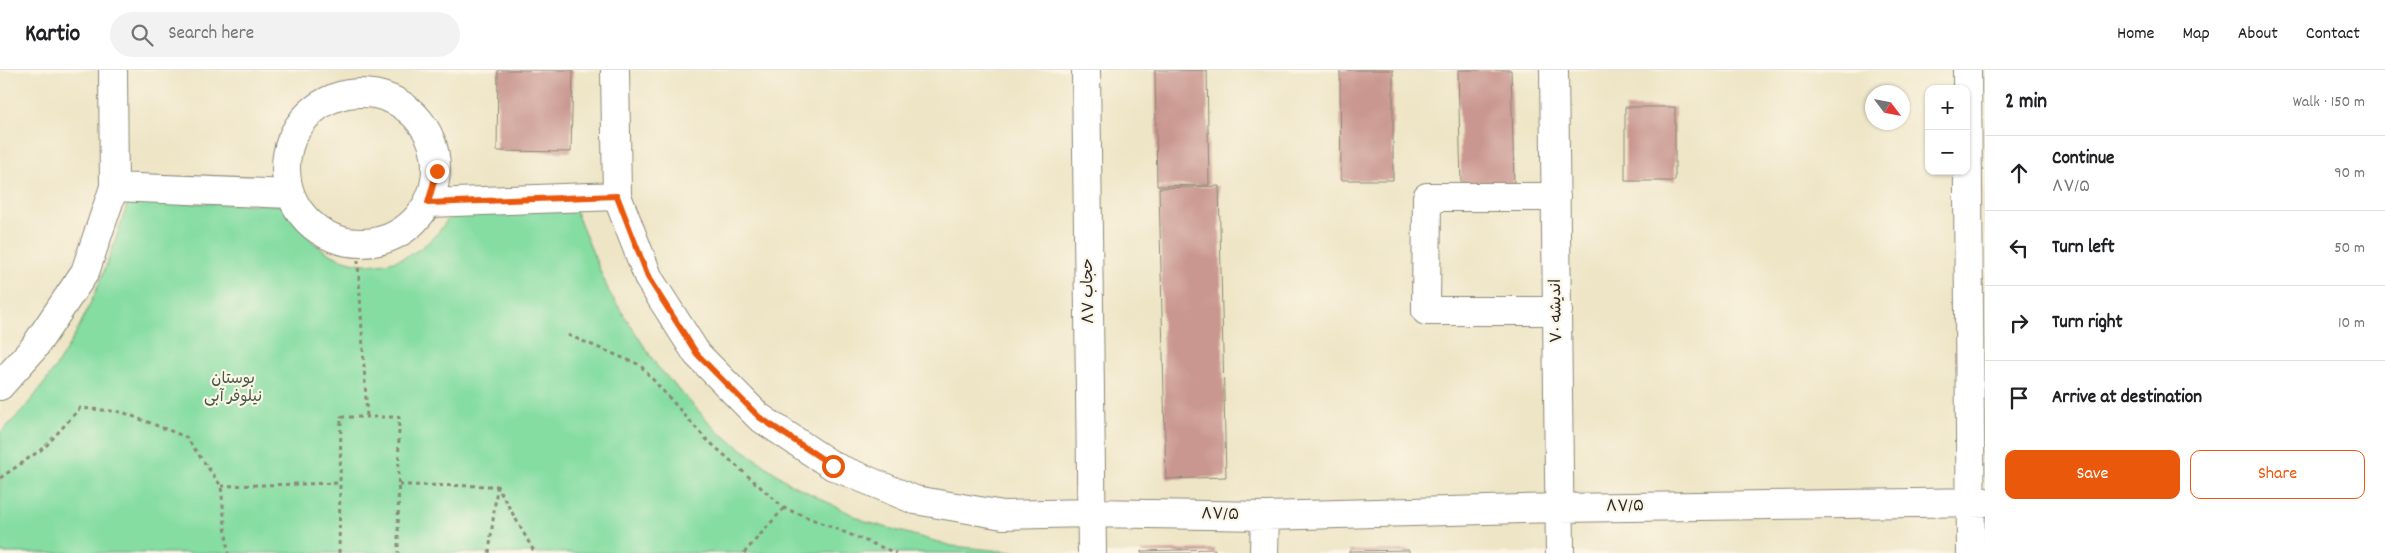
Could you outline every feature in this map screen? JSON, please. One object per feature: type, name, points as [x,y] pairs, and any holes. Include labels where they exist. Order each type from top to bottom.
[{"type":"street","points":[[0,386],[33,349],[85,272],[114,187],[113,70]]},
{"type":"street","points":[[428,203],[617,196],[615,70]]},
{"type":"street","name":"حجاب ۸۷","points":[[1086,70],[1092,553]]},
{"type":"street","name":"اندیشه ۷۰","points":[[1554,70],[1560,553]]},
{"type":"street","points":[[1966,70],[1978,502],[1971,553]]},
{"type":"street","points":[[359,81],[395,100],[417,117],[432,142],[437,171],[428,203],[412,224],[389,239],[357,244],[329,237],[305,219],[290,194],[286,164],[294,135],[310,112],[359,81]]},
{"type":"street","points":[[114,187],[290,194]]},
{"type":"street","name":"۸۷/۵","points":[[617,196],[649,279],[697,354],[759,417],[833,466],[915,500],[1002,515],[1092,513],[1265,516],[1559,508],[1978,502]]},
{"type":"street","points":[[1556,197],[1427,197],[1426,311],[1558,312]]},
{"type":"street","points":[[1264,553],[1265,516]]},
{"type":"path","points":[[357,244],[367,417]]},
{"type":"path","points":[[568,335],[640,365],[705,438],[784,508],[896,553]]},
{"type":"path","points":[[0,478],[45,447],[80,408],[122,412],[186,437],[221,486],[228,553]]},
{"type":"path","points":[[339,553],[340,417],[399,418],[398,553]]},
{"type":"path","points":[[221,486],[340,483]]},
{"type":"path","points":[[399,485],[497,486]]},
{"type":"path","points":[[489,553],[497,486]]},
{"type":"path","points":[[497,486],[535,553]]},
{"type":"path","points":[[744,553],[784,508]]},
{"type":"green space","name":"بوستان نیلوفر آبی","points":[[128,202],[287,205],[302,231],[322,249],[345,260],[369,264],[394,261],[417,251],[438,233],[454,208],[575,210],[609,292],[657,366],[717,431],[789,483],[867,522],[952,546],[1024,553],[0,553],[0,433],[24,409],[63,355],[94,296]]},
{"type":"building","points":[[498,70],[573,70],[571,152],[497,151]]},
{"type":"building","points":[[1155,70],[1207,70],[1209,185],[1157,186]]},
{"type":"building","points":[[1340,70],[1393,70],[1393,180],[1341,180]]},
{"type":"building","points":[[1458,70],[1511,70],[1514,182],[1461,184]]},
{"type":"building","points":[[1625,107],[1675,107],[1675,181],[1625,181]]},
{"type":"building","points":[[1219,186],[1226,477],[1166,479],[1159,188]]},
{"type":"building","points":[[1215,549],[1215,553],[1141,553],[1141,551]]},
{"type":"building","points":[[1409,550],[1409,553],[1349,553],[1349,551]]},
{"type":"route","points":[[437,171],[428,203],[617,196],[649,279],[697,354],[759,417],[833,466]]}]
